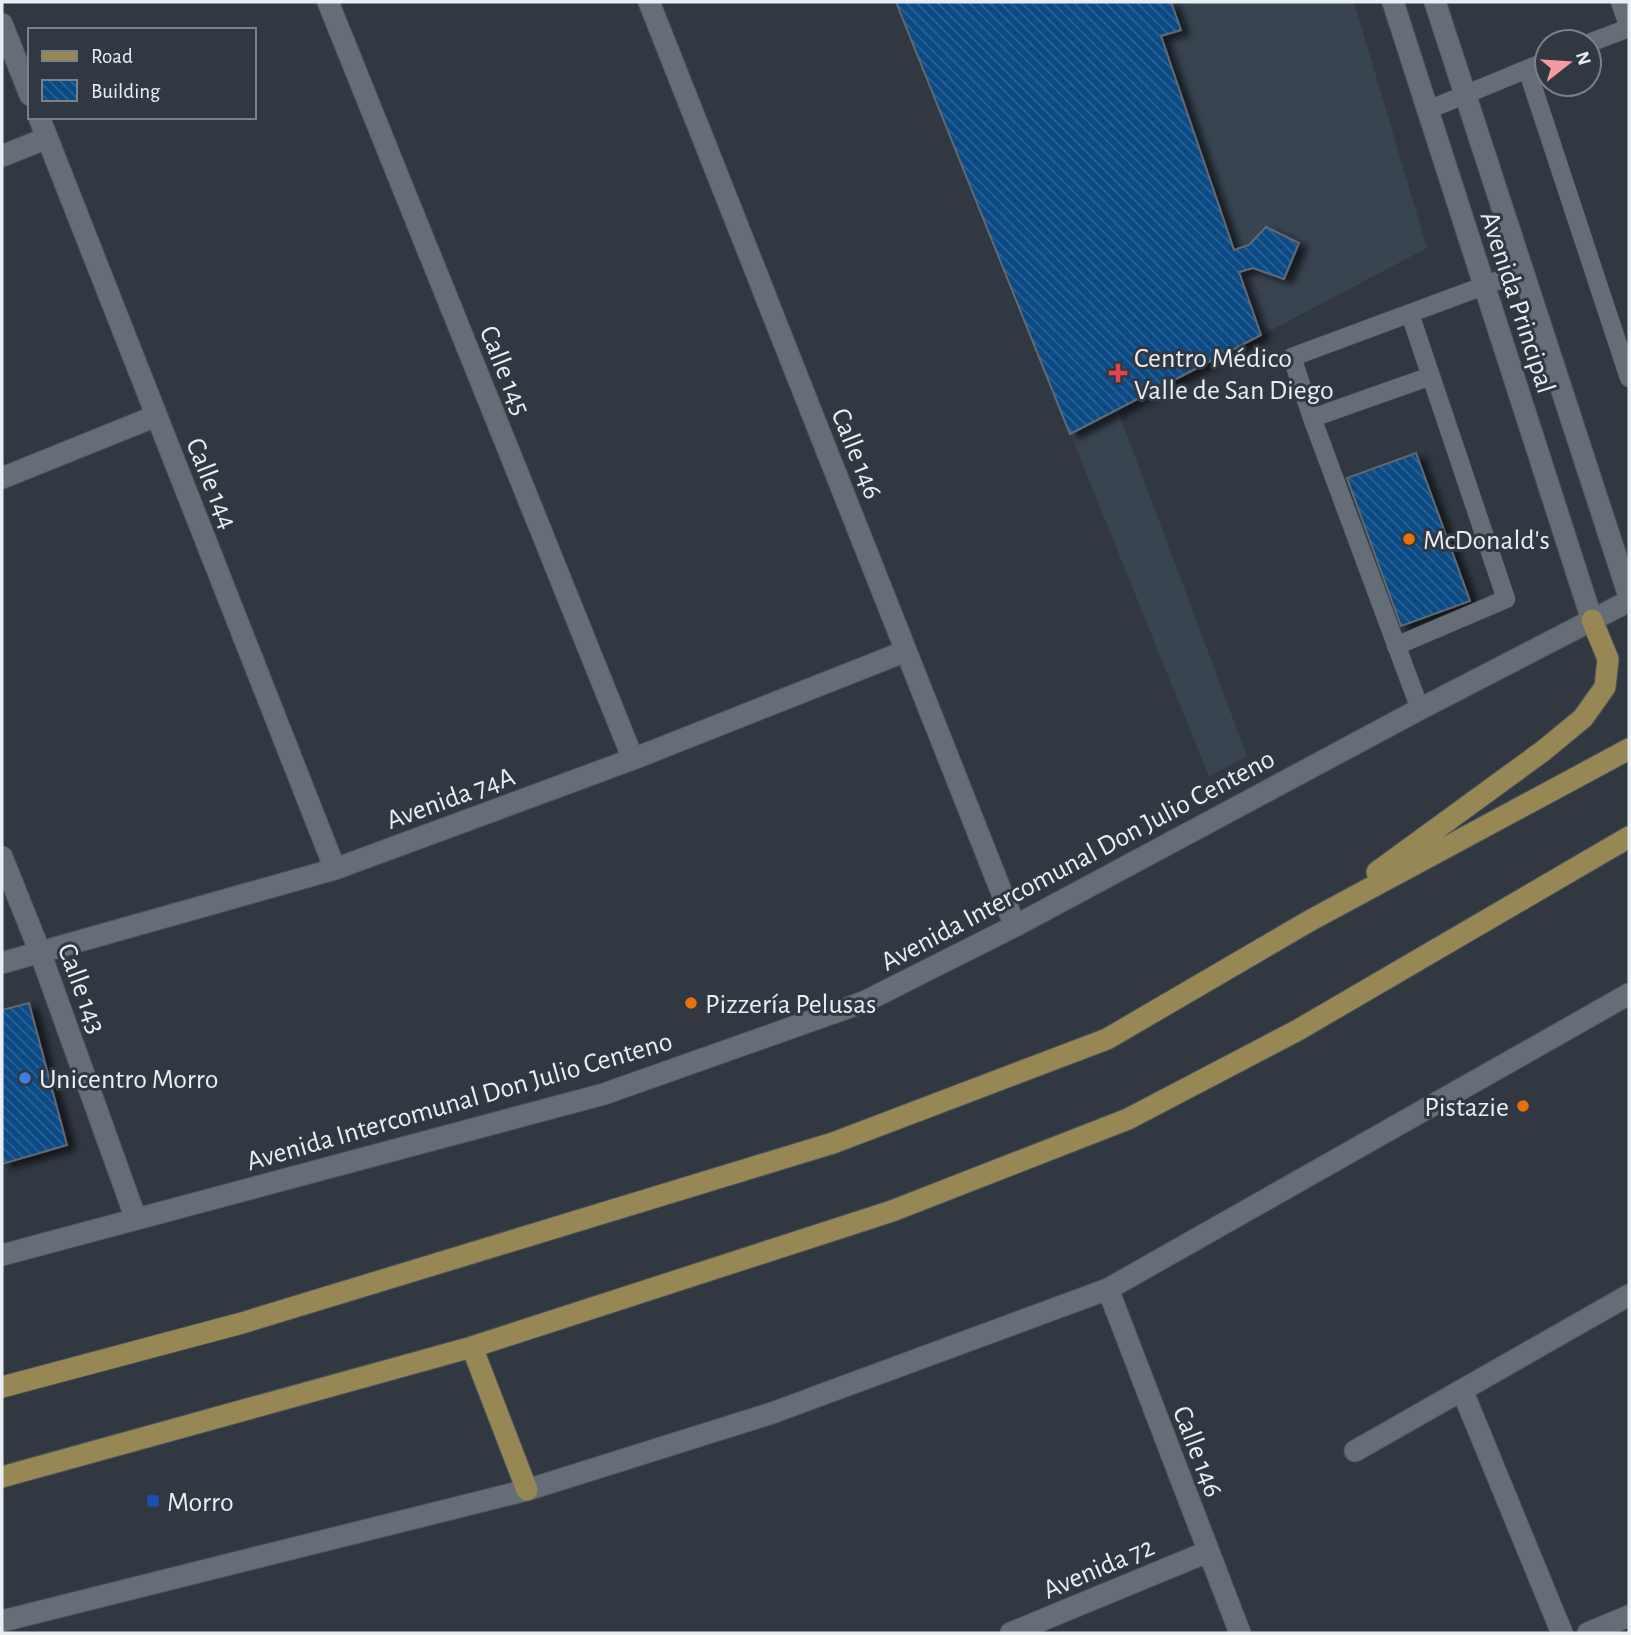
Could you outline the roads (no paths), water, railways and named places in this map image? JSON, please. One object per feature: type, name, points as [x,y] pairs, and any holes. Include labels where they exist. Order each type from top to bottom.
[{"type":"main road","points":[[1311,920],[1543,751],[1583,718],[1605,687],[1608,659],[1592,620]]},
{"type":"main road","points":[[2,1387],[242,1323],[834,1143],[1107,1039],[1311,920],[1629,749]]},
{"type":"main road","points":[[2,1477],[472,1347],[892,1211],[1128,1119],[1298,1030],[1629,837]]},
{"type":"main road","points":[[472,1347],[527,1490]]},
{"type":"street","name":"Calle 145","points":[[328,2],[633,760]]},
{"type":"street","name":"Calle 146","points":[[649,2],[1015,926]]},
{"type":"street","name":"Avenida Principal","points":[[1393,2],[1592,620]]},
{"type":"street","name":"Avenida Principal","points":[[1435,2],[1629,598]]},
{"type":"street","points":[[2,24],[28,90]]},
{"type":"street","name":"Calle 144","points":[[40,119],[335,869]]},
{"type":"street","points":[[2,156],[47,138]]},
{"type":"street","points":[[2,478],[156,416]]},
{"type":"street","name":"Avenida Intercomunal Don Julio Centeno","points":[[2,1255],[604,1094],[864,1002],[1015,926],[1629,598]]},
{"type":"street","name":"Avenida 74A","points":[[2,962],[335,869],[633,760],[906,651]]},
{"type":"street","name":"Calle 143","points":[[2,857],[40,952],[136,1219]]},
{"type":"street","points":[[2,1621],[527,1490],[772,1413],[1108,1289],[1629,994]]},
{"type":"street","name":"Calle 146","points":[[1108,1289],[1240,1633]]},
{"type":"street","points":[[1355,1451],[1629,1295]]},
{"type":"street","points":[[1462,1390],[1562,1633]]},
{"type":"street","name":"Avenida 72","points":[[1011,1633],[1207,1552]]},
{"type":"street","points":[[1588,1633],[1629,1616]]},
{"type":"lane","points":[[1603,38],[1629,28],[1620,2]]},
{"type":"lane","points":[[1428,110],[1533,67]]},
{"type":"lane","points":[[1527,69],[1629,378]]},
{"type":"lane","points":[[1420,709],[1292,357],[1524,271]]},
{"type":"lane","points":[[1396,646],[1506,599],[1410,314]]},
{"type":"lane","points":[[1312,418],[1431,376]]},
{"type":"place","name":"Centro Médico Valle de San Diego","points":[[1118,373]]},
{"type":"place","name":"McDonald's","points":[[1409,539]]},
{"type":"place","name":"Pizzería Pelusas","points":[[691,1003]]},
{"type":"place","name":"Unicentro Morro","points":[[25,1078]]},
{"type":"place","name":"Pistazie","points":[[1523,1106]]},
{"type":"place","name":"Morro","points":[[153,1501]]}]
